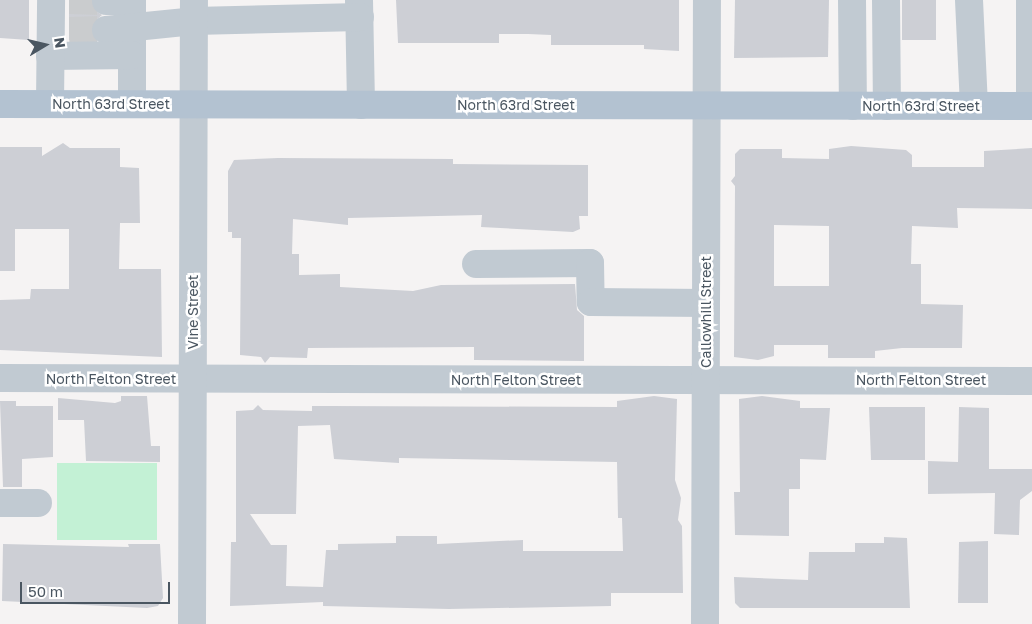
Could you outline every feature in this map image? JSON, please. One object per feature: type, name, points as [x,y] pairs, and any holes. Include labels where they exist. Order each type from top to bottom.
[{"type":"main road","name":"North 63rd Street","points":[[0,104],[1031,106]]},
{"type":"street","points":[[123,0],[123,38],[132,104]]},
{"type":"street","name":"Callowhill Street","points":[[705,624],[707,0]]},
{"type":"street","points":[[852,0],[853,106]]},
{"type":"street","points":[[886,0],[887,106]]},
{"type":"street","points":[[969,0],[974,106]]},
{"type":"street","points":[[1030,0],[1031,106]]},
{"type":"street","points":[[50,104],[57,39],[57,1]]},
{"type":"street","points":[[57,39],[123,38],[194,11],[360,9],[361,105]]},
{"type":"street","name":"Vine Street","points":[[192,624],[194,11]]},
{"type":"street","points":[[476,264],[590,262],[591,302],[706,303]]},
{"type":"street","name":"North Felton Street","points":[[0,378],[1032,381]]},
{"type":"street","points":[[0,503],[38,503]]},
{"type":"green space","points":[[57,463],[157,463],[157,540],[57,540]]},
{"type":"building","points":[[0,0],[29,0],[29,40],[0,38]]},
{"type":"building","points":[[69,0],[91,0],[93,9],[102,15],[92,24],[94,40],[69,40]]},
{"type":"building","points":[[396,0],[679,0],[679,51],[644,49],[644,45],[551,45],[551,35],[528,34],[499,34],[499,43],[398,43]]},
{"type":"building","points":[[735,0],[829,0],[828,57],[734,58]]},
{"type":"building","points":[[902,0],[936,0],[936,40],[902,40]]},
{"type":"building","points":[[63,143],[70,148],[120,148],[120,167],[139,168],[140,223],[120,223],[119,269],[161,269],[162,357],[0,350],[0,300],[30,299],[31,289],[69,289],[69,229],[15,229],[15,271],[0,271],[0,147],[42,147],[42,156]]},
{"type":"building","points":[[851,146],[906,150],[912,155],[912,167],[984,167],[984,151],[1032,148],[1032,209],[957,208],[958,228],[912,226],[911,264],[921,264],[921,304],[963,305],[962,348],[902,348],[875,351],[875,358],[828,358],[828,345],[774,345],[774,356],[758,360],[734,357],[735,186],[731,181],[735,176],[735,154],[740,149],[782,149],[782,158],[829,159],[829,149]],"holes":[[[774,225],[829,226],[829,286],[774,286]]]},
{"type":"building","points":[[278,158],[453,159],[453,164],[588,165],[588,216],[579,216],[580,229],[573,232],[481,227],[482,215],[348,218],[348,225],[293,219],[292,254],[299,254],[299,275],[340,274],[340,287],[413,291],[441,285],[575,284],[577,310],[584,316],[584,361],[474,360],[474,347],[308,348],[307,358],[270,357],[265,363],[261,357],[240,355],[241,238],[232,238],[232,232],[228,232],[228,171],[234,160]]},
{"type":"building","points":[[121,396],[147,396],[151,446],[160,446],[160,462],[86,461],[84,420],[58,420],[58,398],[115,403],[121,401]]},
{"type":"building","points":[[654,396],[677,399],[675,480],[681,498],[678,520],[682,526],[683,593],[611,593],[611,606],[449,609],[323,606],[323,602],[230,606],[231,542],[236,542],[236,411],[253,410],[258,405],[263,410],[312,411],[312,406],[617,407],[617,401]],"holes":[[[330,425],[334,459],[399,463],[399,458],[617,462],[618,518],[622,518],[623,551],[523,551],[523,540],[437,544],[437,536],[396,536],[396,543],[338,544],[338,550],[326,550],[323,587],[286,586],[287,545],[271,545],[250,514],[296,514],[298,426]]]},
{"type":"building","points":[[762,396],[800,401],[800,408],[830,408],[826,460],[800,459],[800,489],[789,489],[789,536],[735,535],[734,492],[740,492],[739,399]]},
{"type":"building","points":[[0,401],[16,401],[16,406],[53,406],[53,457],[22,459],[22,487],[3,487]]},
{"type":"building","points":[[869,407],[925,407],[925,460],[871,460]]},
{"type":"building","points":[[959,407],[989,408],[989,469],[1032,469],[1032,491],[1020,500],[1019,535],[994,534],[995,493],[928,494],[928,461],[958,462]]},
{"type":"building","points":[[884,537],[907,538],[910,608],[740,608],[735,603],[734,577],[808,580],[809,552],[855,552],[855,543],[884,543]]},
{"type":"building","points":[[988,541],[988,603],[958,603],[959,542]]},
{"type":"building","points":[[3,544],[129,547],[128,544],[160,544],[163,598],[158,606],[147,608],[2,601]]},
{"type":"tunnel","points":[[69,0],[106,1]]},
{"type":"tunnel","points":[[69,31],[106,30]]}]
